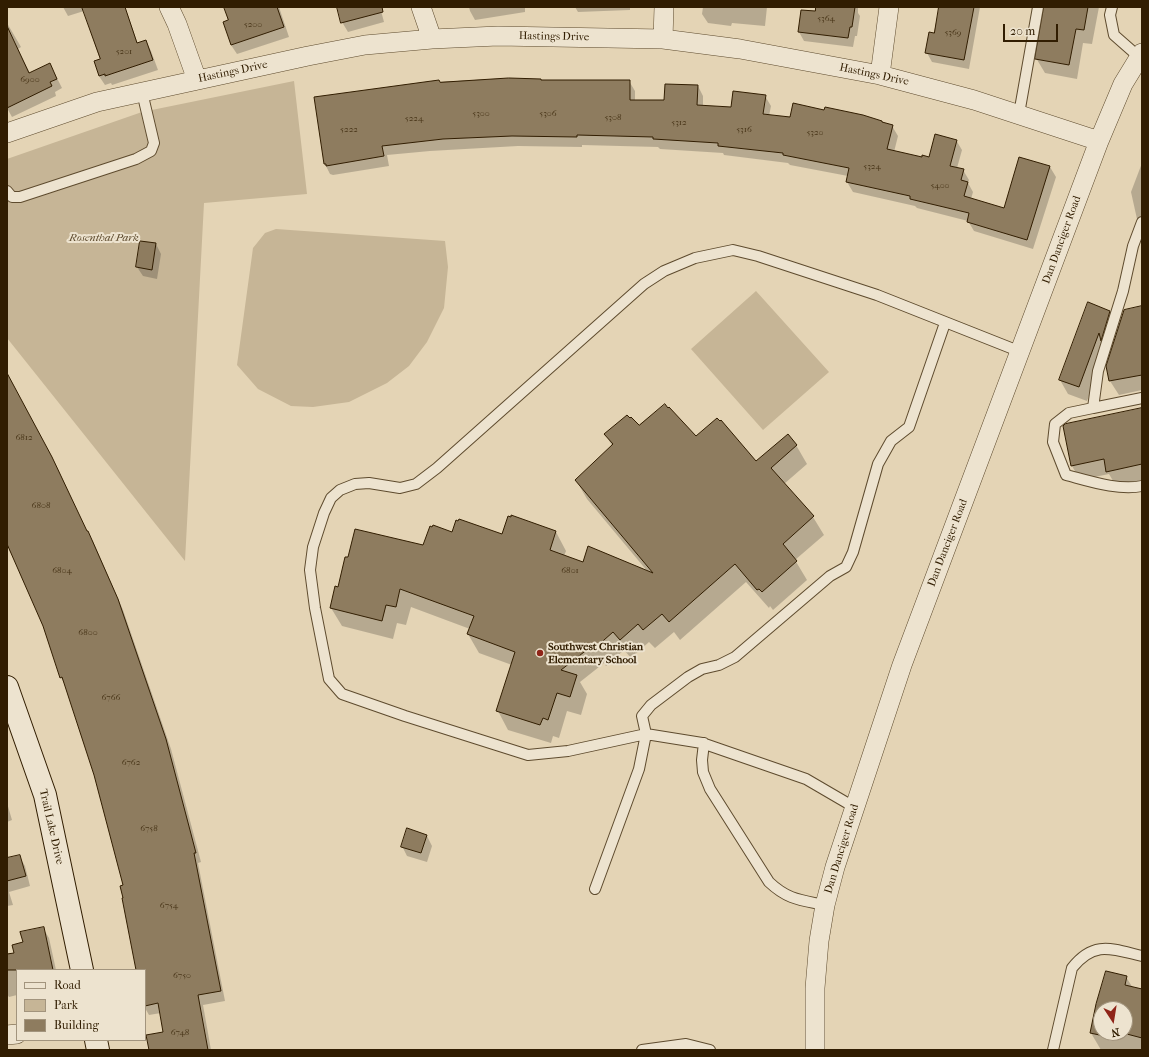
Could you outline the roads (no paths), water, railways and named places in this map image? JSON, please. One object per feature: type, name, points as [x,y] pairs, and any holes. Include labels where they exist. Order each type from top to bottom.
[{"type":"street","points":[[169,7],[177,24],[197,80]]},
{"type":"street","points":[[421,7],[432,39]]},
{"type":"street","points":[[663,39],[664,7]]},
{"type":"street","points":[[880,75],[889,7]]},
{"type":"street","name":"Hastings Drive","points":[[7,133],[97,102],[308,56],[365,45],[432,39],[498,36],[663,39],[740,49],[880,75],[974,100],[1099,141]]},
{"type":"street","name":"Dan Danciger Road","points":[[815,1050],[815,988],[819,941],[825,905],[854,807],[902,665],[1021,352],[1099,141],[1123,84],[1140,55]]},
{"type":"street","name":"Trail Lake Drive","points":[[7,687],[45,794],[82,969]]},
{"type":"lane","points":[[1019,114],[1038,7]]},
{"type":"lane","points":[[1112,7],[1110,15],[1114,35],[1140,55]]},
{"type":"lane","points":[[7,191],[12,197],[20,197],[136,159],[151,151],[154,143],[142,92]]},
{"type":"lane","points":[[1093,408],[1098,371],[1123,291],[1133,246],[1142,222]]},
{"type":"lane","points":[[854,807],[806,779],[704,743],[646,734],[568,752],[528,755],[405,716],[342,694],[329,680],[315,608],[310,570],[314,547],[324,513],[331,498],[340,490],[355,484],[369,483],[400,488],[416,484],[471,438],[644,284],[664,271],[695,258],[733,250],[758,256],[877,295],[1021,352]]},
{"type":"lane","points":[[595,889],[638,770],[646,734],[642,716],[651,705],[688,676],[702,669],[735,657],[830,576],[846,567],[854,552],[878,464],[891,441],[909,427],[945,323]]},
{"type":"lane","points":[[1142,398],[1069,414],[1055,424],[1053,442],[1066,475],[1132,489],[1142,486]]},
{"type":"lane","points":[[704,743],[702,760],[703,772],[710,789],[769,882],[779,892],[786,895],[825,905]]},
{"type":"lane","points":[[1053,1050],[1072,968],[1079,960],[1088,953],[1108,948],[1142,956]]},
{"type":"lane","points":[[642,1050],[686,1044],[710,1050]]},
{"type":"place","name":"Southwest Christian Elementary School","points":[[540,653]]},
{"type":"park label","name":"Rosenthal Park","points":[[104,238]]}]
